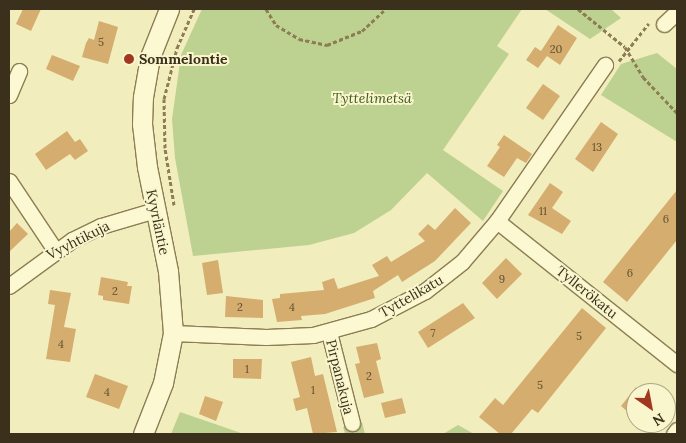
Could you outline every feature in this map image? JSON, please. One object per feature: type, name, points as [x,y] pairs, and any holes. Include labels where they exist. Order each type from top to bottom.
[{"type":"street","name":"Kyyrläntie","points":[[143,434],[163,383],[173,333],[168,272],[143,140],[143,97],[150,57],[169,9]]},
{"type":"street","points":[[657,23],[677,12]]},
{"type":"street","name":"Tyttelikatu","points":[[173,333],[292,337],[329,332],[371,319],[425,291],[462,262],[497,221],[605,65]]},
{"type":"street","points":[[9,95],[19,71]]},
{"type":"street","points":[[9,180],[55,250]]},
{"type":"street","name":"Vyyhtikuja","points":[[9,286],[55,250],[101,226],[155,210]]},
{"type":"street","name":"Tyllerökatu","points":[[497,221],[677,364]]},
{"type":"street","name":"Pirpanakuja","points":[[329,332],[352,423]]},
{"type":"street","points":[[674,434],[677,430]]},
{"type":"path","points":[[176,214],[165,148],[164,99],[177,48],[194,9]]},
{"type":"path","points":[[266,9],[276,25],[299,39],[327,45],[362,31],[386,9]]},
{"type":"path","points":[[578,9],[626,50],[643,77],[677,113]]},
{"type":"path","points":[[605,65],[613,70],[626,50],[657,23]]},
{"type":"green space","name":"Tyttelimetsä","points":[[202,9],[522,9],[497,46],[509,54],[443,150],[503,191],[483,221],[427,173],[391,210],[354,233],[309,245],[193,256],[175,158],[172,119],[181,55]]},
{"type":"green space","points":[[545,9],[611,9],[621,18],[590,39]]},
{"type":"green space","points":[[657,53],[677,69],[677,142],[601,95],[621,64]]},
{"type":"green space","points":[[180,412],[244,434],[171,434]]},
{"type":"green space","points":[[362,422],[365,434],[345,434],[343,427]]},
{"type":"green space","points":[[458,425],[474,434],[443,434]]},
{"type":"building","points":[[23,9],[41,9],[31,31],[16,24]]},
{"type":"building","points":[[99,21],[118,27],[108,64],[82,57],[89,38],[94,40]]},
{"type":"building","points":[[558,25],[577,38],[560,65],[547,56],[538,68],[526,60],[535,47],[541,51]]},
{"type":"building","points":[[52,55],[80,66],[73,81],[46,69]]},
{"type":"building","points":[[543,84],[560,96],[543,120],[526,108]]},
{"type":"building","points":[[601,122],[618,134],[593,172],[575,159]]},
{"type":"building","points":[[67,131],[75,142],[80,139],[88,151],[75,160],[70,154],[46,170],[35,154]]},
{"type":"building","points":[[504,135],[532,154],[526,163],[517,158],[504,177],[487,166],[500,147],[497,145]]},
{"type":"building","points":[[550,183],[563,192],[552,208],[571,221],[562,234],[528,215]]},
{"type":"building","points":[[677,190],[677,240],[627,302],[603,282]]},
{"type":"building","points":[[455,208],[471,223],[435,261],[402,282],[398,275],[373,291],[375,298],[325,314],[301,316],[302,320],[277,322],[272,299],[280,298],[280,294],[324,290],[322,282],[334,278],[338,289],[379,276],[372,265],[387,256],[391,262],[425,241],[418,234],[428,224],[435,230]]},
{"type":"building","points":[[17,223],[28,234],[9,252],[9,232]]},
{"type":"building","points":[[506,258],[522,274],[497,299],[482,283]]},
{"type":"building","points":[[218,260],[223,293],[207,295],[202,263]]},
{"type":"building","points":[[101,277],[128,282],[127,286],[132,286],[129,304],[103,300],[103,296],[98,295]]},
{"type":"building","points":[[50,290],[71,293],[64,327],[76,329],[70,362],[46,359],[55,305],[48,304]]},
{"type":"building","points":[[226,296],[263,300],[263,318],[225,317]]},
{"type":"building","points":[[463,303],[475,318],[428,348],[418,332]]},
{"type":"building","points":[[582,308],[606,328],[538,413],[532,409],[511,434],[500,434],[479,417],[495,398],[503,405]]},
{"type":"building","points":[[377,343],[381,359],[376,361],[384,393],[364,398],[355,364],[360,363],[356,347]]},
{"type":"building","points":[[311,357],[315,376],[323,374],[337,432],[313,434],[307,408],[296,411],[293,399],[300,397],[291,362]]},
{"type":"building","points":[[233,359],[262,359],[261,379],[233,378]]},
{"type":"building","points":[[95,374],[128,386],[119,409],[86,397]]},
{"type":"building","points":[[205,396],[223,402],[216,421],[199,414]]},
{"type":"building","points":[[402,398],[406,413],[385,418],[381,403]]},
{"type":"building","points":[[626,400],[626,410],[621,406]]},
{"type":"place","name":"Sommelontie","points":[[129,59]]}]
